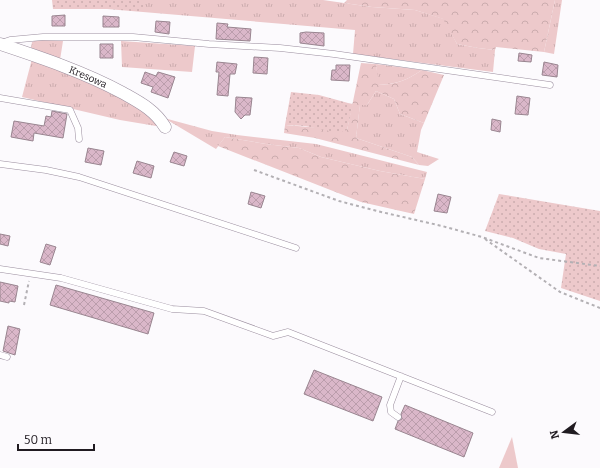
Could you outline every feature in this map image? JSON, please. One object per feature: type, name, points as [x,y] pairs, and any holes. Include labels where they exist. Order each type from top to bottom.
[{"type":"street","name":"Kresowa","points":[[0,44],[41,58],[101,82],[151,110],[160,119],[165,127]]},
{"type":"lane","points":[[0,44],[10,40],[43,37],[133,37],[209,44],[280,48],[334,54],[550,85]]},
{"type":"lane","points":[[0,98],[70,110],[78,128],[79,139]]},
{"type":"lane","points":[[0,164],[78,176],[296,248]]},
{"type":"lane","points":[[0,269],[61,278],[172,309],[204,311],[273,336],[288,332],[492,412]]},
{"type":"lane","points":[[0,355],[7,357]]},
{"type":"lane","points":[[398,417],[393,415],[391,412],[390,405],[401,376]]},
{"type":"path","points":[[254,170],[339,202],[482,237],[539,258],[600,266]]},
{"type":"path","points":[[482,237],[560,292],[600,308]]},
{"type":"path","points":[[24,279],[29,280],[24,305]]},
{"type":"green space","points":[[52,0],[143,0],[143,12],[107,9],[53,9]]},
{"type":"green space","points":[[143,0],[323,0],[372,7],[415,10],[444,19],[457,44],[495,50],[493,72],[353,54],[355,30],[143,12]]},
{"type":"green space","points":[[347,0],[555,0],[544,52],[496,47],[495,50],[457,44],[443,19],[415,10],[372,7],[344,3]]},
{"type":"green space","points":[[555,0],[562,0],[554,54],[544,52]]},
{"type":"green space","points":[[37,40],[63,41],[60,60],[31,48],[32,42]]},
{"type":"green space","points":[[121,41],[195,46],[192,72],[122,67]]},
{"type":"green space","points":[[32,59],[64,69],[134,104],[160,124],[156,126],[120,120],[22,97]]},
{"type":"green space","points":[[361,63],[376,64],[379,85],[402,81],[422,70],[444,75],[424,123],[400,114],[394,99],[376,91],[367,105],[360,105],[356,138],[412,157],[419,165],[315,138],[284,133],[285,125],[347,130]]},
{"type":"green space","points":[[376,64],[422,70],[402,81],[378,85]]},
{"type":"green space","points":[[376,91],[394,99],[400,114],[424,123],[421,130],[417,152],[439,159],[428,166],[419,165],[412,157],[356,138],[360,104],[367,105]]},
{"type":"green space","points":[[291,92],[319,95],[353,104],[347,130],[339,133],[305,126],[285,125]]},
{"type":"green space","points":[[164,118],[212,131],[316,144],[427,172],[425,179],[380,171],[321,157],[299,148],[225,137],[216,149]]},
{"type":"green space","points":[[225,137],[299,148],[321,157],[380,171],[425,179],[414,214],[361,202],[218,146]]},
{"type":"green space","points":[[499,194],[600,211],[600,301],[561,288],[566,254],[539,249],[513,238],[485,231]]},
{"type":"green space","points":[[512,437],[518,468],[499,468]]},
{"type":"building","points":[[65,15],[65,26],[52,26],[52,16]]},
{"type":"building","points":[[103,16],[119,17],[119,27],[103,27]]},
{"type":"building","points":[[156,21],[170,22],[169,34],[155,32]]},
{"type":"building","points":[[217,23],[228,24],[227,27],[251,29],[250,41],[216,39]]},
{"type":"building","points":[[300,33],[324,33],[324,46],[300,43]]},
{"type":"building","points":[[100,44],[113,44],[113,58],[100,58]]},
{"type":"building","points":[[519,53],[532,55],[531,62],[518,61]]},
{"type":"building","points":[[254,57],[268,58],[267,74],[253,73]]},
{"type":"building","points":[[217,62],[237,64],[235,74],[230,74],[228,96],[217,95],[219,72],[216,72]]},
{"type":"building","points":[[544,62],[558,65],[557,77],[542,75]]},
{"type":"building","points":[[336,65],[350,65],[349,81],[331,80],[332,70],[336,70]]},
{"type":"building","points":[[145,72],[156,76],[158,72],[175,77],[168,98],[151,92],[153,87],[141,83]]},
{"type":"building","points":[[517,96],[530,98],[528,115],[515,114]]},
{"type":"building","points":[[236,97],[252,98],[250,115],[245,115],[241,119],[235,112]]},
{"type":"building","points":[[52,111],[67,114],[63,138],[34,133],[33,141],[11,137],[14,121],[44,126],[46,116],[51,117]]},
{"type":"building","points":[[492,119],[501,121],[500,132],[491,130]]},
{"type":"building","points":[[88,148],[104,151],[101,165],[85,162]]},
{"type":"building","points":[[174,152],[187,156],[184,166],[170,162]]},
{"type":"building","points":[[137,161],[154,166],[151,178],[133,173]]},
{"type":"building","points":[[251,192],[265,196],[261,208],[248,204]]},
{"type":"building","points":[[438,194],[451,197],[447,213],[434,211]]},
{"type":"building","points":[[0,234],[10,236],[8,246],[0,244]]},
{"type":"building","points":[[46,244],[56,247],[50,265],[40,262]]},
{"type":"building","points":[[0,282],[18,286],[15,302],[9,301],[9,303],[0,301]]},
{"type":"building","points":[[56,285],[154,313],[148,334],[50,305]]},
{"type":"building","points":[[8,326],[20,329],[15,355],[3,351]]},
{"type":"building","points":[[314,370],[382,397],[373,421],[304,394]]},
{"type":"building","points":[[405,405],[473,433],[464,457],[395,429],[398,421],[402,419],[401,414]]}]
